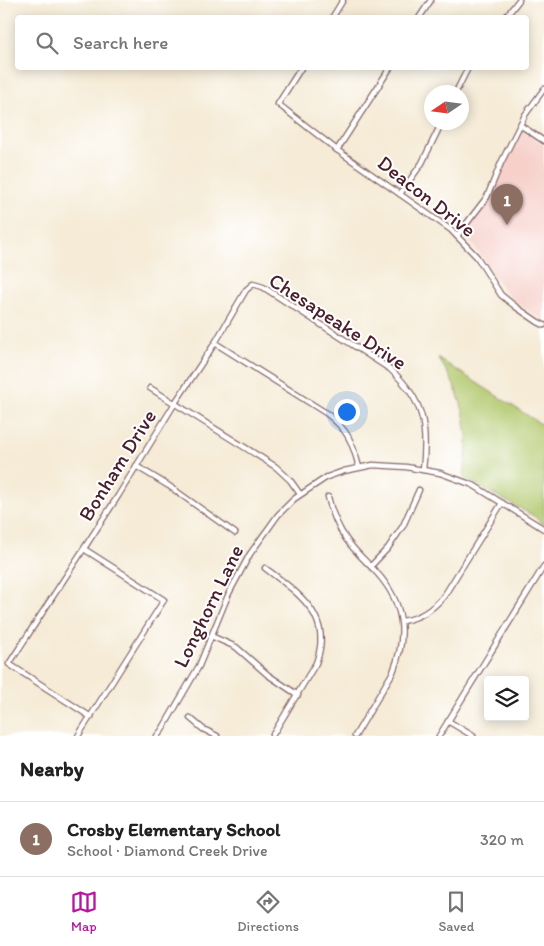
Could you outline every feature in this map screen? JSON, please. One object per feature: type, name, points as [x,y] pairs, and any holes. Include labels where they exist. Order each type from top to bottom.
[{"type":"street","points":[[334,15],[343,0]]},
{"type":"street","points":[[421,15],[431,0]]},
{"type":"street","points":[[507,15],[519,0]]},
{"type":"street","name":"Deacon Drive","points":[[300,70],[278,104],[337,150],[451,230],[477,257],[501,295],[516,308],[544,325]]},
{"type":"street","points":[[337,150],[389,70]]},
{"type":"street","points":[[460,85],[467,70]]},
{"type":"street","points":[[457,236],[487,197],[501,163],[525,115],[544,89]]},
{"type":"street","points":[[520,125],[544,141]]},
{"type":"street","points":[[400,194],[422,164],[438,130]]},
{"type":"street","name":"Bonham Drive","points":[[90,717],[9,664],[215,343],[246,290],[253,284]]},
{"type":"street","name":"Chesapeake Drive","points":[[253,284],[263,287],[390,369],[402,380],[418,406],[422,420],[425,435],[423,470]]},
{"type":"street","points":[[215,343],[336,420],[350,438],[359,467]]},
{"type":"street","points":[[150,388],[276,467],[290,480],[300,494]]},
{"type":"street","name":"Longhorn Lane","points":[[157,736],[199,666],[229,593],[250,554],[278,515],[300,494],[327,478],[359,467],[373,465],[423,470],[473,485],[544,529]]},
{"type":"street","points":[[136,466],[169,486],[235,533]]},
{"type":"street","points":[[371,566],[388,548],[403,526],[419,490]]},
{"type":"street","points":[[328,497],[334,518],[347,541],[387,584],[393,594],[401,614],[403,629],[397,662],[393,672],[355,736]]},
{"type":"street","points":[[402,621],[421,616],[439,602],[502,503]]},
{"type":"street","points":[[78,736],[164,600],[84,549]]},
{"type":"street","points":[[439,736],[544,566]]},
{"type":"street","points":[[265,568],[298,593],[314,612],[321,639],[320,653],[311,673],[272,736]]},
{"type":"street","points":[[211,636],[236,647],[268,675],[298,695]]},
{"type":"street","points":[[190,718],[203,730],[217,736]]},
{"type":"street","points":[[448,721],[473,736]]},
{"type":"shaded area","points":[[521,130],[544,145],[544,320],[512,299],[464,234],[477,219],[489,200]]},
{"type":"green space","points":[[438,358],[544,426],[544,525],[534,516],[464,478],[467,442],[465,420],[453,383]]},
{"type":"place","name":"Crosby Elementary School","points":[[507,225]]}]
